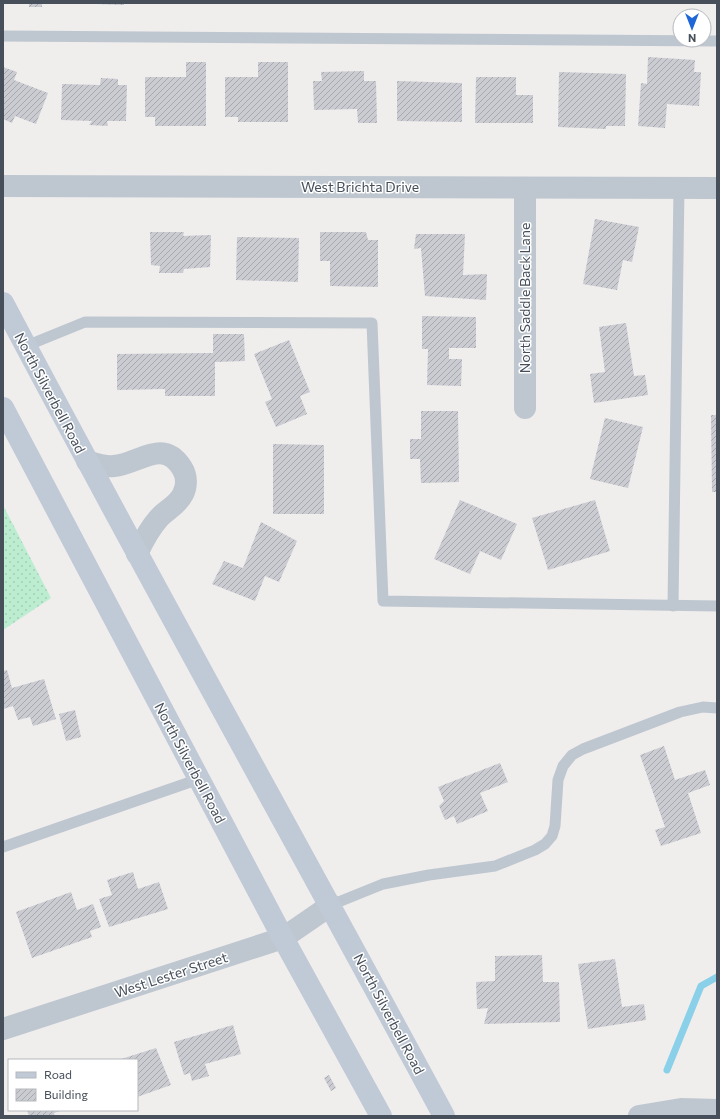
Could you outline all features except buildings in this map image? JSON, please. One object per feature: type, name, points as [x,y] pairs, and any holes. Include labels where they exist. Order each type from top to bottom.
[{"type":"main road","name":"North Silverbell Road","points":[[3,303],[137,554],[331,905],[444,1116]]},
{"type":"main road","name":"North Silverbell Road","points":[[3,408],[283,938],[381,1116]]},
{"type":"street","name":"West Brichta Drive","points":[[3,186],[717,188]]},
{"type":"street","name":"North Saddle Back Lane","points":[[525,188],[525,408]]},
{"type":"street","name":"North Silverbell Road","points":[[87,461],[100,465],[114,466],[154,453],[163,453],[172,457],[184,470],[186,488],[182,496],[159,517],[146,534],[137,554]]},
{"type":"street","name":"West Lester Street","points":[[3,1029],[283,938],[331,905]]},
{"type":"street","points":[[648,1115],[681,1109],[717,1110]]},
{"type":"lane","points":[[3,36],[717,41]]},
{"type":"lane","points":[[673,606],[679,188]]},
{"type":"lane","points":[[26,346],[85,322],[372,323],[384,601],[717,606]]},
{"type":"lane","points":[[331,905],[384,884],[429,875],[495,866],[535,850],[545,844],[552,836],[555,826],[558,780],[563,766],[572,755],[583,749],[680,712],[703,707],[717,708]]},
{"type":"lane","points":[[3,847],[199,779]]},
{"type":"green space","points":[[3,505],[51,598],[3,630]]},
{"type":"waterway","points":[[667,1070],[701,986],[717,977]]}]
